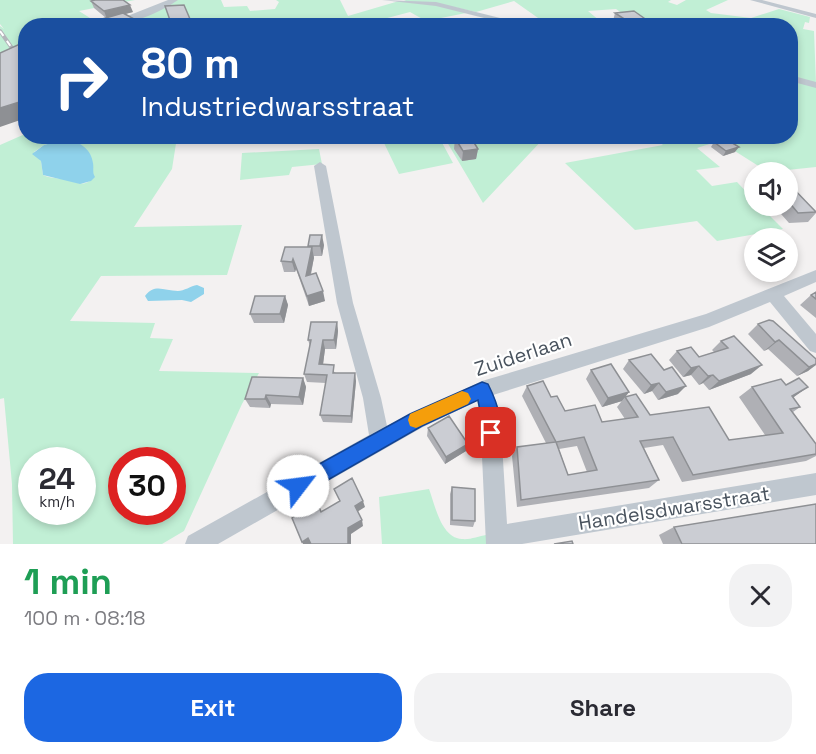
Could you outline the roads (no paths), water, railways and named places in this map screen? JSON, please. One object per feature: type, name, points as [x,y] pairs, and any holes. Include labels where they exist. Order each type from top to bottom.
[{"type":"street","points":[[132,18],[174,0]]},
{"type":"street","points":[[386,0],[436,4],[495,18]]},
{"type":"street","points":[[754,0],[816,16]]},
{"type":"street","points":[[798,80],[816,85]]},
{"type":"street","points":[[320,166],[345,303],[372,398],[380,440]]},
{"type":"street","name":"Zuiderlaan","points":[[196,544],[416,420],[482,390],[709,320],[816,276]]},
{"type":"street","points":[[772,293],[816,346]]},
{"type":"street","points":[[482,390],[490,412],[497,541]]},
{"type":"street","name":"Handelsdwarsstraat","points":[[497,541],[816,484]]},
{"type":"water","points":[[44,145],[82,145],[92,157],[95,177],[91,181],[80,184],[43,175],[41,161],[32,154]]},
{"type":"water","points":[[197,285],[204,288],[204,294],[191,302],[148,301],[145,296],[156,289],[178,291]]},
{"type":"railway","points":[[0,31],[14,51],[0,60]]}]
